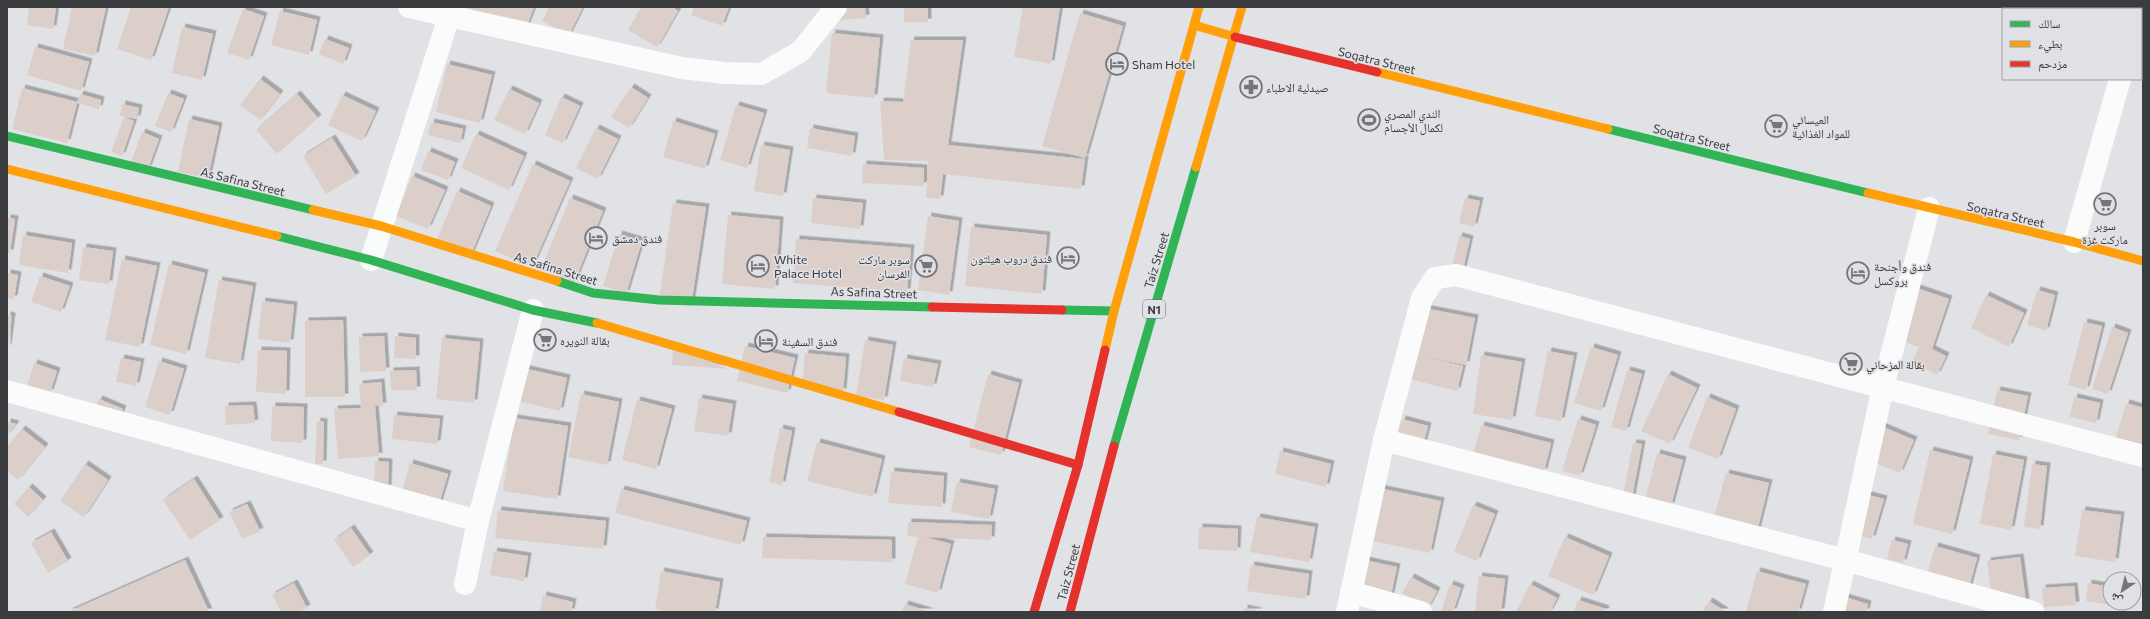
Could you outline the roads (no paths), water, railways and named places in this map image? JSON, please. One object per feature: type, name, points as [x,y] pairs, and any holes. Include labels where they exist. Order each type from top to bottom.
[{"type":"main road","name":"Taiz Street","points":[[1034,612],[1078,465],[1114,311],[1198,7]]},
{"type":"main road","name":"Taiz Street","points":[[1070,612],[1107,468],[1235,37],[1242,7]]},
{"type":"main road","name":"Soqatra Street","points":[[1194,25],[1235,37],[1929,208],[2074,242],[2143,261]]},
{"type":"main road","name":"As Safina Street","points":[[7,136],[381,226],[593,296],[659,300],[1114,311]]},
{"type":"main road","points":[[7,169],[371,260],[533,310],[588,317],[1078,465]]},
{"type":"street","points":[[409,7],[451,12],[682,68],[725,73],[761,74],[800,52],[836,7]]},
{"type":"street","points":[[371,260],[451,12]]},
{"type":"street","points":[[2074,242],[2120,80]]},
{"type":"street","points":[[1834,612],[1883,387],[1929,208]]},
{"type":"street","points":[[1421,612],[1349,602],[1384,440],[1422,298],[1435,278],[1456,275],[2143,456]]},
{"type":"street","points":[[465,584],[478,521],[533,310]]},
{"type":"street","points":[[7,391],[478,521]]},
{"type":"street","points":[[1384,440],[1846,560],[2033,612]]},
{"type":"place","name":"Sham Hotel","points":[[1117,64]]},
{"type":"place","name":"صيدلية الاطباء","points":[[1251,87]]},
{"type":"place","name":"الندي المصري لكمال الأجسام","points":[[1369,120]]},
{"type":"place","name":"العيسائي للمواد الغذائية","points":[[1776,126]]},
{"type":"place","name":"سوبر ماركت غزة","points":[[2105,204]]},
{"type":"place","name":"فندق دمشق","points":[[596,238]]},
{"type":"place","name":"فندق دروب هيلتون","points":[[1068,258]]},
{"type":"place","name":"White Palace Hotel","points":[[758,266]]},
{"type":"place","name":"سوبر ماركت الفرسان","points":[[926,266]]},
{"type":"place","name":"فندق وأجنحة بروكسل","points":[[1858,273]]},
{"type":"place","name":"بقالة النويره","points":[[545,340]]},
{"type":"place","name":"فندق السفينة","points":[[766,341]]},
{"type":"place","name":"بقالة المزحاني","points":[[1851,364]]}]
